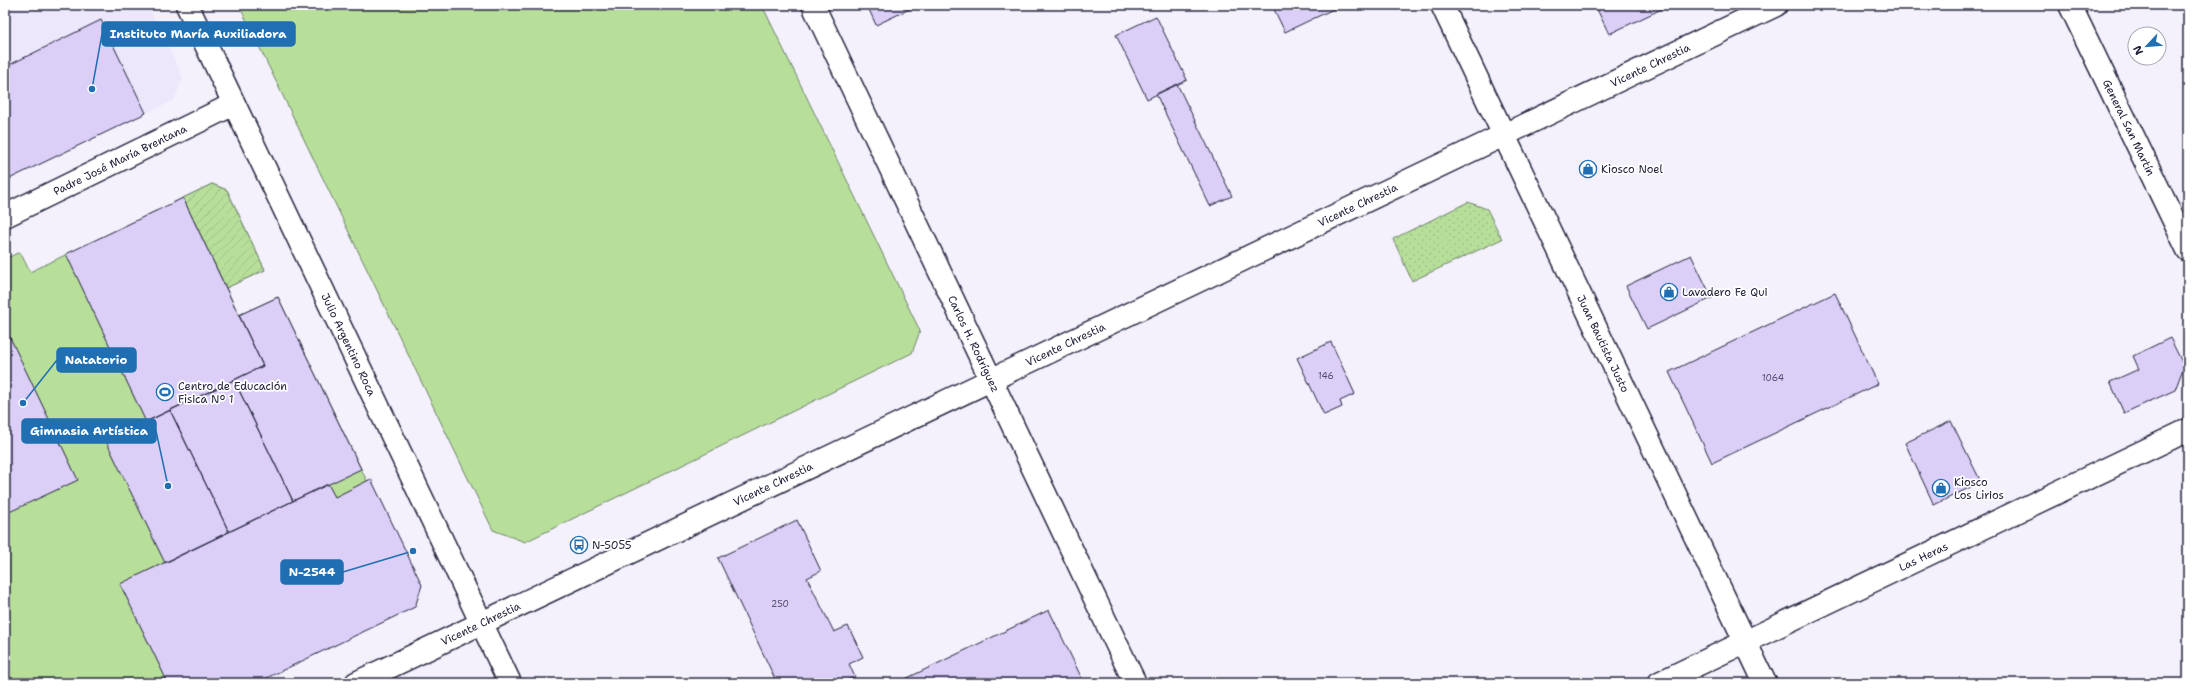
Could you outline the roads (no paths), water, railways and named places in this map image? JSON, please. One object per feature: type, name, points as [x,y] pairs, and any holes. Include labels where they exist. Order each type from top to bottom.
[{"type":"street","name":"Julio Argentino Roca","points":[[187,5],[510,683]]},
{"type":"street","name":"Carlos H. Rodríguez","points":[[813,5],[1135,683]]},
{"type":"street","name":"Juan Bautista Justo","points":[[1442,5],[1765,683]]},
{"type":"street","name":"Vicente Chrestia","points":[[356,683],[1776,5]]},
{"type":"street","name":"General San Martín","points":[[2070,5],[2188,250]]},
{"type":"street","name":"Padre José María Brentana","points":[[5,216],[234,104]]},
{"type":"street","name":"Las Heras","points":[[1659,683],[2188,430]]},
{"type":"place","name":"Instituto María Auxiliadora","points":[[92,89]]},
{"type":"place","name":"Kiosco Noel","points":[[1588,169]]},
{"type":"place","name":"Lavadero Fe Qui","points":[[1669,292]]},
{"type":"place","name":"Centro de Educación Fisica Nº 1","points":[[165,392]]},
{"type":"place","name":"Natatorio","points":[[23,403]]},
{"type":"place","name":"Gimnasia Artística","points":[[168,486]]},
{"type":"place","name":"Kiosco Los Lirios","points":[[1941,488]]},
{"type":"place","name":"N-5055","points":[[579,545]]},
{"type":"place","name":"N-2544","points":[[413,551]]}]
